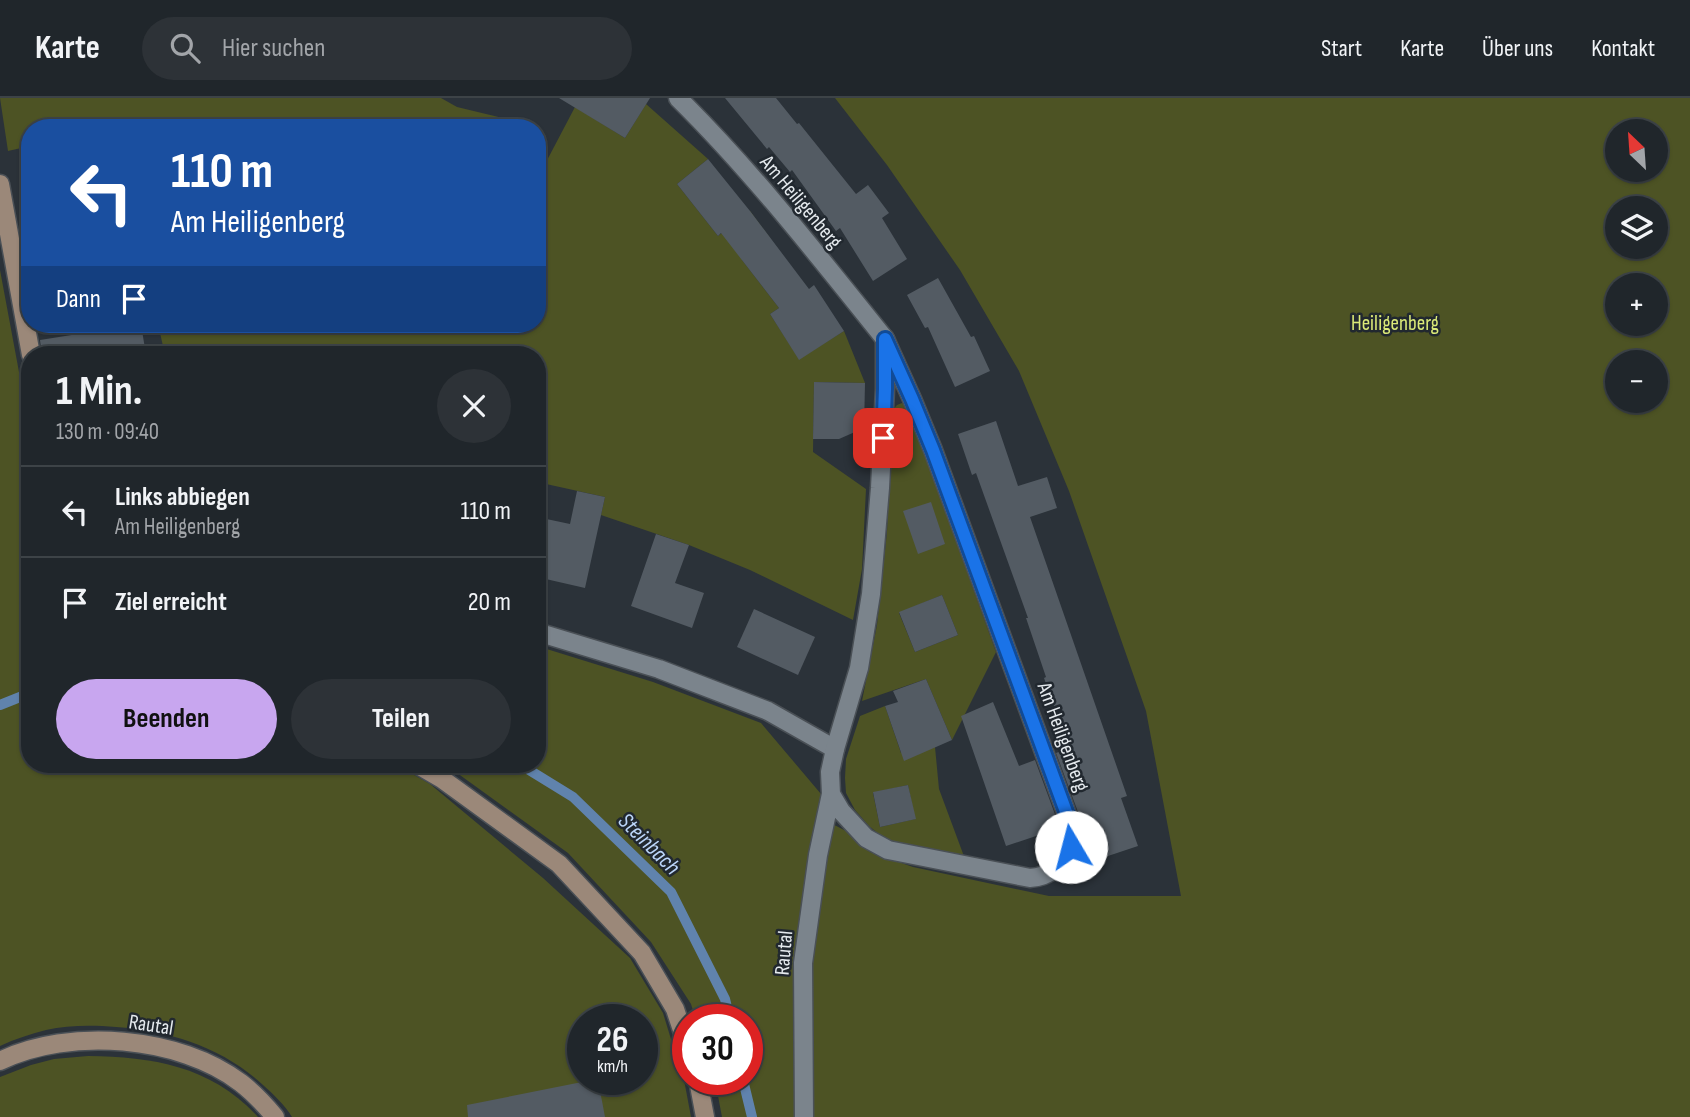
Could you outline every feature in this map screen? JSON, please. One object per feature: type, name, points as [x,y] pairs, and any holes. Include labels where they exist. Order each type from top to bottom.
[{"type":"street","name":"Am Heiligenberg","points":[[678,98],[711,131],[784,214],[885,339],[933,450],[1072,828],[1071,847],[1058,868],[1040,877],[1030,878],[888,850],[866,838],[841,811],[831,794]]},
{"type":"street","points":[[0,184],[21,296]]},
{"type":"street","points":[[831,794],[830,772],[859,668],[871,594],[881,463],[885,339]]},
{"type":"street","points":[[546,635],[659,669],[768,711],[835,749]]},
{"type":"street","points":[[432,773],[559,864],[642,953],[672,1004]]},
{"type":"street","name":"Rautal","points":[[804,1117],[803,963],[818,855],[831,794]]},
{"type":"street","name":"Rautal","points":[[0,1061],[51,1044],[88,1040],[159,1047],[216,1067],[241,1083],[275,1117]]},
{"type":"street","points":[[701,1095],[705,1117]]},
{"type":"green space","points":[[0,98],[441,98],[457,107],[507,119],[21,119],[21,148],[8,151]]},
{"type":"green space","name":"Heiligenberg","points":[[835,98],[1690,98],[1690,1117],[722,1117],[718,1095],[763,1095],[763,1004],[691,1004],[651,942],[568,853],[457,773],[546,773],[546,649],[653,682],[761,723],[821,794],[819,817],[846,831],[870,852],[913,867],[1049,896],[1181,896],[1146,711],[1069,491],[1019,371],[960,270],[887,165]]},
{"type":"green space","points":[[646,104],[708,159],[677,184],[718,236],[750,211],[770,238],[742,260],[779,308],[770,314],[799,359],[844,331],[865,383],[814,382],[813,452],[866,489],[862,569],[853,620],[750,570],[689,545],[601,515],[605,497],[546,484],[546,346],[163,346],[160,333],[546,333],[546,162],[575,107],[625,138]]},
{"type":"green space","points":[[0,270],[21,383],[21,773],[411,773],[430,784],[543,878],[630,958],[658,1004],[567,1004],[567,1095],[658,1095],[658,1005],[672,1042],[672,1095],[687,1095],[691,1117],[292,1117],[275,1096],[247,1072],[230,1060],[194,1043],[156,1032],[107,1026],[46,1030],[0,1046]]},
{"type":"green space","points":[[902,403],[908,408],[996,652],[952,740],[926,679],[862,701],[877,625],[887,532],[892,411]],"holes":[[[942,595],[958,635],[915,652],[899,613]]]},
{"type":"green space","points":[[885,706],[901,753],[933,742],[939,789],[965,859],[885,839],[855,810],[846,793],[846,759],[860,716]],"holes":[[[908,785],[915,819],[880,827],[873,793]]]},
{"type":"green space","points":[[88,1056],[136,1059],[180,1068],[221,1086],[258,1117],[0,1117],[0,1077],[54,1059]]},
{"type":"building","points":[[559,98],[650,98],[625,138]]},
{"type":"building","points":[[725,98],[776,98],[856,194],[868,185],[889,213],[882,218],[907,259],[873,281],[840,228],[836,231],[792,170],[790,172],[769,147],[767,149]]},
{"type":"building","points":[[708,159],[809,289],[814,285],[844,331],[799,360],[770,314],[779,308],[721,233],[718,236],[677,184]]},
{"type":"building","points":[[938,278],[971,337],[974,336],[990,371],[955,387],[928,327],[925,328],[907,295]]},
{"type":"building","points":[[84,333],[142,333],[145,346],[41,346],[40,340]]},
{"type":"building","points":[[814,382],[865,383],[864,428],[839,439],[813,439]]},
{"type":"building","points":[[996,421],[1018,486],[1047,477],[1057,508],[1030,517],[1127,796],[1121,798],[1138,846],[1102,858],[1088,818],[1081,820],[1056,753],[1069,748],[1044,678],[1046,677],[1028,618],[976,473],[972,475],[958,434]]},
{"type":"building","points":[[577,491],[605,497],[585,588],[546,579],[546,519],[570,524]]},
{"type":"building","points":[[931,502],[945,544],[918,554],[903,511]]},
{"type":"building","points":[[656,534],[689,545],[675,583],[704,593],[692,628],[631,606]]},
{"type":"building","points":[[942,595],[958,635],[915,652],[899,612]]},
{"type":"building","points":[[754,609],[815,637],[798,675],[737,647]]},
{"type":"building","points":[[926,679],[952,740],[904,761],[885,706],[898,702],[893,691]]},
{"type":"building","points":[[993,702],[1019,766],[1035,760],[1060,828],[1006,846],[961,716]]},
{"type":"building","points":[[908,785],[916,819],[880,827],[873,792]]},
{"type":"building","points":[[567,1085],[567,1095],[601,1095],[605,1117],[468,1117],[467,1105]]},
{"type":"waterway","name":"Steinbach","points":[[0,705],[21,697]]},
{"type":"waterway","name":"Steinbach","points":[[534,773],[573,797],[671,892],[726,1004]]},
{"type":"waterway","name":"Steinbach","points":[[747,1095],[752,1117]]},
{"type":"route","points":[[883,438],[885,339],[933,450],[1072,828],[1071,847]]}]
